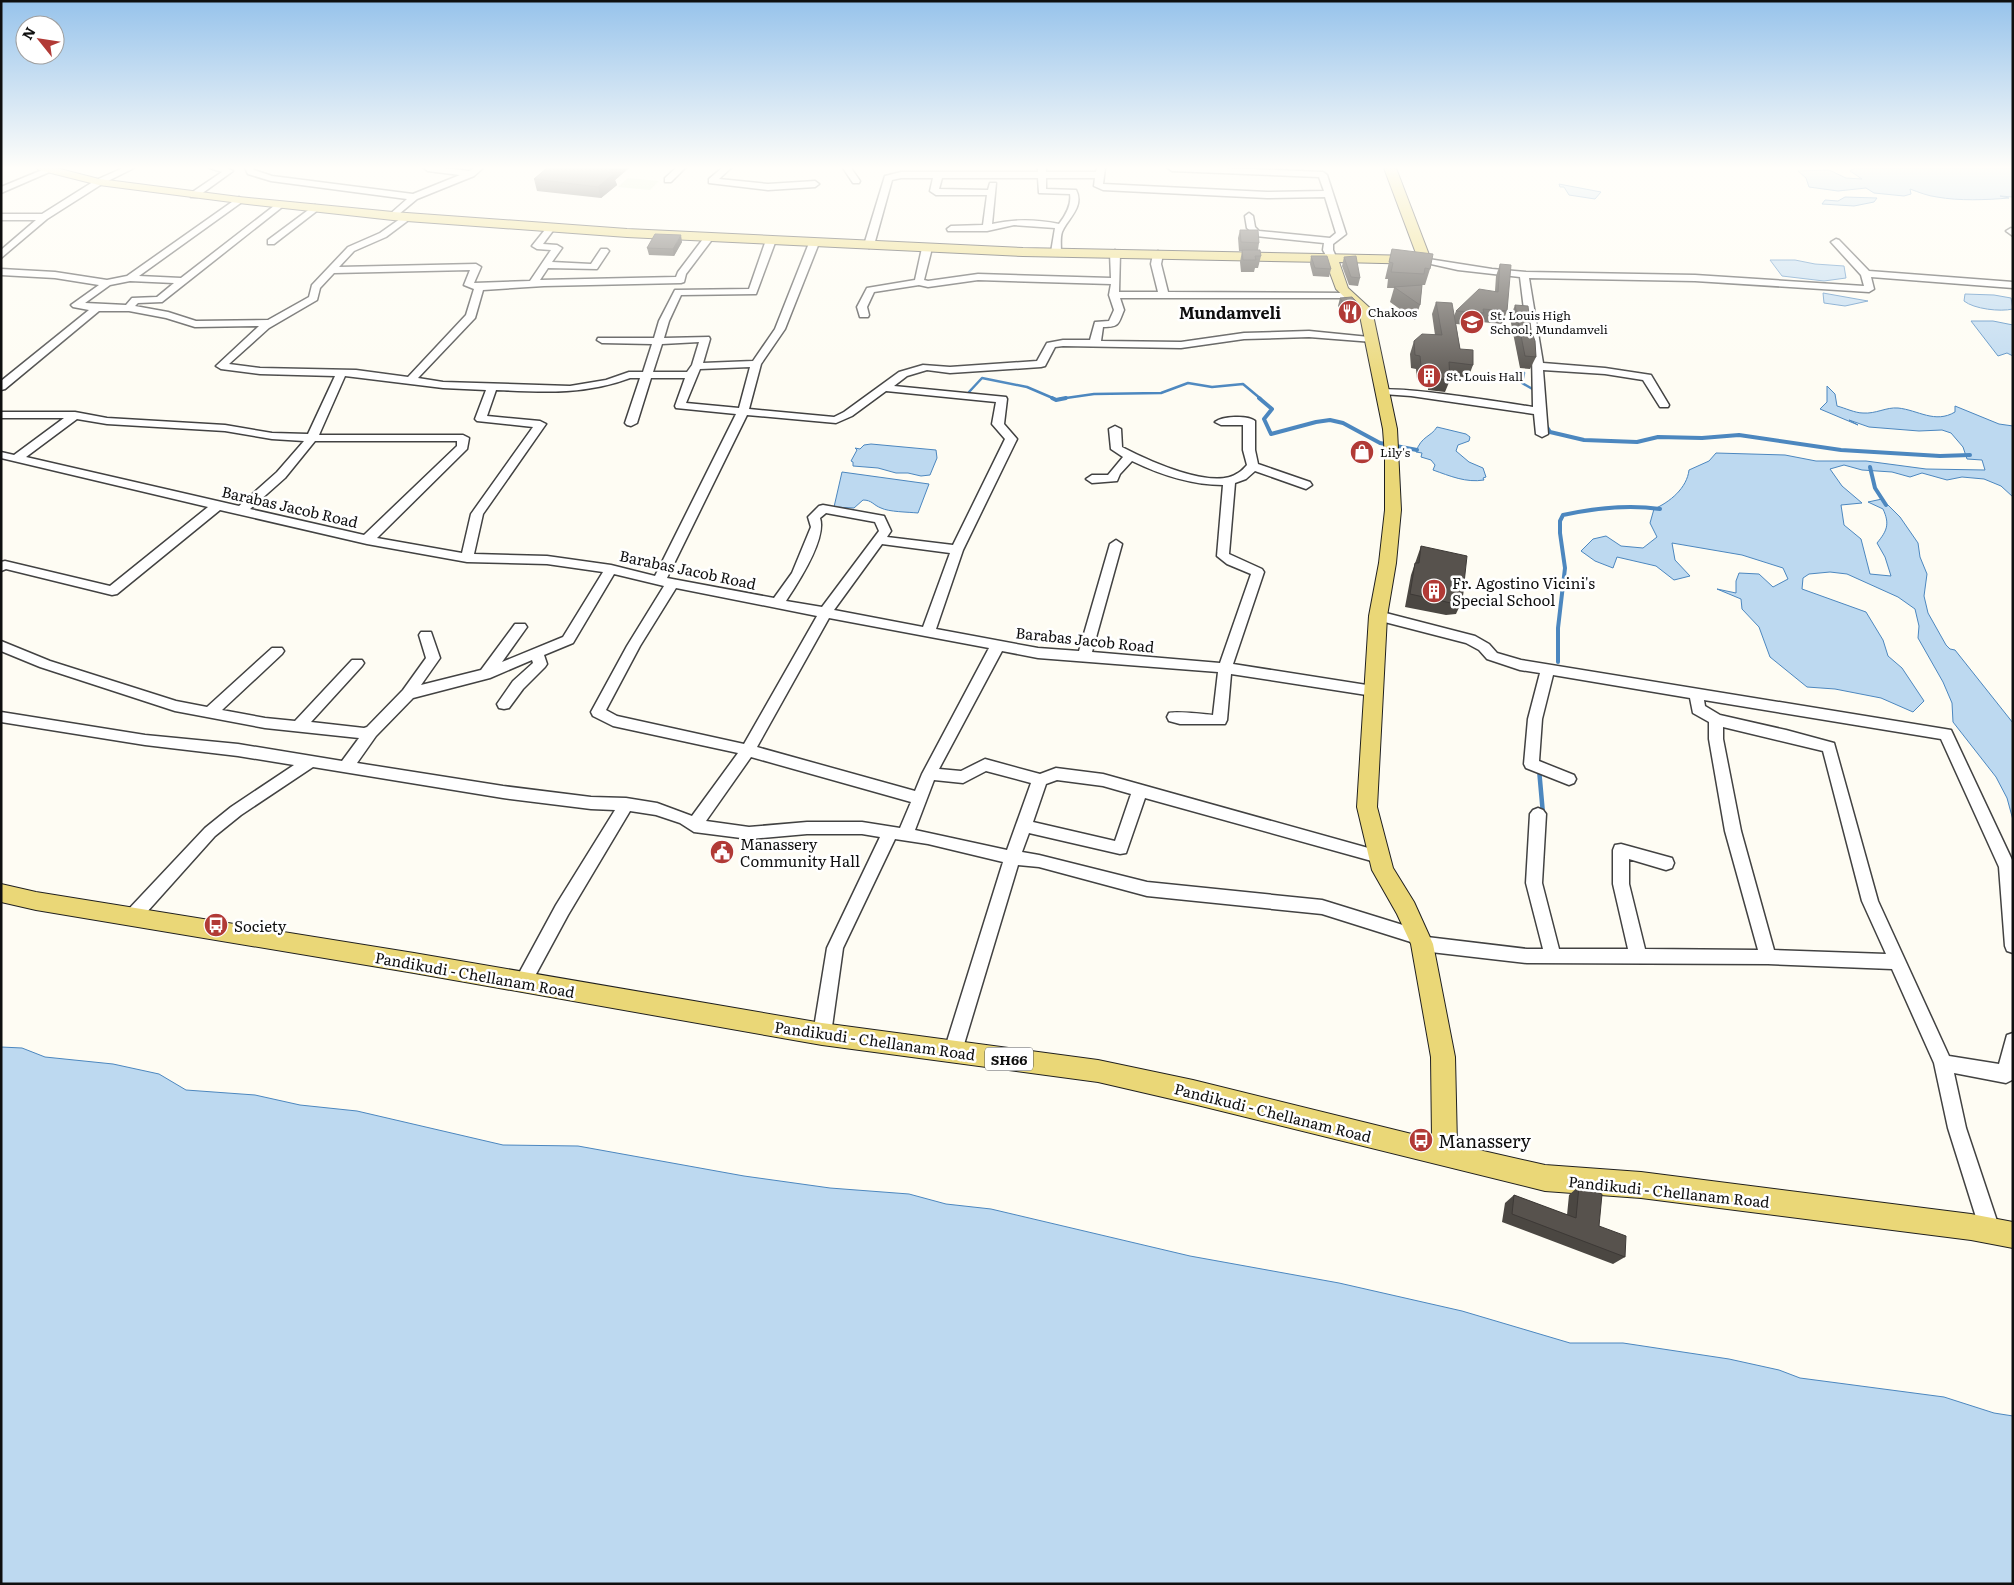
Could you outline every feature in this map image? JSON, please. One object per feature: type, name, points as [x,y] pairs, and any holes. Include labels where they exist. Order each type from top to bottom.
[{"type":"main road","points":[[799,242],[1056,252],[1425,260],[1418,242]]},
{"type":"main road","points":[[1332,259],[1338,282],[1346,295],[1365,310],[1369,340],[1382,391],[1390,445],[1393,475],[1391,541],[1378,616],[1367,807],[1383,870],[1406,909],[1421,940],[1443,1056],[1445,1155]]},
{"type":"main road","name":"Pandikudi - Chellanam Road","points":[[1,893],[36,901],[822,1034],[1098,1071],[1193,1092],[1545,1178],[1641,1185],[2001,1232]]},
{"type":"street","points":[[1,255],[15,242]]},
{"type":"street","points":[[130,278],[180,242]]},
{"type":"street","points":[[129,308],[134,300],[159,300],[234,242]]},
{"type":"street","points":[[366,242],[351,249],[315,287],[314,298],[270,323],[221,366],[260,372],[340,373],[443,385],[570,389],[608,383],[629,376],[756,364]]},
{"type":"street","points":[[532,285],[558,248],[536,246],[539,242]]},
{"type":"street","points":[[631,423],[664,321],[678,292],[681,274],[705,242]]},
{"type":"street","points":[[678,292],[753,292],[770,242]]},
{"type":"street","points":[[1056,252],[1057,242]]},
{"type":"street","points":[[1330,242],[1327,247],[1332,259]]},
{"type":"street","points":[[1425,260],[1524,276],[1695,278],[1870,289],[1866,274],[1836,242]]},
{"type":"street","points":[[659,581],[743,412],[756,364],[780,329],[814,243]]},
{"type":"street","points":[[919,282],[927,248]]},
{"type":"street","points":[[546,265],[594,267],[604,251]]},
{"type":"street","points":[[1095,343],[1099,324],[1113,324],[1119,310],[1114,295],[1116,281],[1115,253]]},
{"type":"street","points":[[1158,254],[1156,264],[1164,296]]},
{"type":"street","points":[[331,270],[470,266],[476,267],[468,285],[479,287],[681,280]]},
{"type":"street","points":[[1,272],[54,275],[106,282],[130,278],[184,281]]},
{"type":"street","points":[[1866,274],[2013,285]]},
{"type":"street","points":[[1524,276],[1533,342],[1537,353],[1539,411],[1542,434]]},
{"type":"street","points":[[864,315],[862,307],[870,290],[919,282],[928,284],[978,277],[1116,281]]},
{"type":"street","points":[[106,282],[76,305],[97,308],[129,308],[168,315],[195,324],[270,323]]},
{"type":"street","points":[[411,380],[471,316],[479,287]]},
{"type":"street","points":[[1114,295],[1346,295]]},
{"type":"street","points":[[1,387],[97,308]]},
{"type":"street","points":[[602,340],[658,341],[705,339],[680,406],[836,420],[885,388],[902,374],[927,367],[950,370],[1041,364],[1051,345],[1064,343],[1181,345],[1244,336],[1309,334],[1369,340]]},
{"type":"street","points":[[1537,366],[1605,371],[1647,377],[1664,405]]},
{"type":"street","points":[[241,511],[281,475],[312,438],[340,373]]},
{"type":"street","points":[[467,558],[477,514],[540,424],[481,420],[492,387]]},
{"type":"street","points":[[885,388],[1002,399],[998,424],[1011,439],[957,550],[928,632]]},
{"type":"street","points":[[1382,391],[1411,393],[1539,411]]},
{"type":"street","points":[[16,459],[75,415]]},
{"type":"street","points":[[1,416],[75,415],[106,421],[225,428],[272,436],[312,438],[464,438],[463,447],[367,540]]},
{"type":"street","points":[[1115,429],[1117,449],[1130,457],[1198,481],[1229,482],[1248,473],[1252,466],[1249,450],[1249,421],[1221,422]]},
{"type":"street","name":"Barabas Jacob Road","points":[[1,456],[367,540],[467,558],[547,560],[611,569],[659,581],[1038,653],[1224,668],[1373,691]]},
{"type":"street","points":[[1092,479],[1113,478],[1114,473],[1130,457]]},
{"type":"street","points":[[1252,466],[1306,485]]},
{"type":"street","points":[[1174,717],[1180,719],[1220,720],[1224,668],[1258,572],[1231,561],[1224,556],[1229,482]]},
{"type":"street","points":[[1,567],[5,565],[112,591],[217,506]]},
{"type":"street","points":[[694,826],[748,750],[825,613],[885,531],[880,519],[823,509],[814,517],[817,527],[798,574],[777,603]]},
{"type":"street","points":[[878,540],[957,550]]},
{"type":"street","points":[[1084,656],[1116,544]]},
{"type":"street","points":[[408,694],[485,674],[568,640],[611,569]]},
{"type":"street","points":[[673,583],[650,616],[625,658],[598,712],[614,721],[748,750],[919,798]]},
{"type":"street","points":[[1378,616],[1470,639],[1484,647],[1492,656],[1520,665],[1946,734],[2007,867],[2013,946]]},
{"type":"street","points":[[485,674],[520,626]]},
{"type":"street","points":[[345,768],[372,732],[408,694],[433,658],[426,635]]},
{"type":"street","points":[[1,646],[44,664],[175,706],[298,728],[372,732]]},
{"type":"street","points":[[822,1034],[836,948],[897,834],[919,798],[929,774],[998,646]]},
{"type":"street","points":[[210,713],[277,651]]},
{"type":"street","points":[[504,704],[518,685],[540,664],[536,653]]},
{"type":"street","points":[[298,728],[357,663]]},
{"type":"street","points":[[1548,669],[1534,719],[1531,764],[1569,779]]},
{"type":"street","points":[[1696,693],[1698,709],[1716,720],[1786,735],[1829,748],[1870,900],[1943,1063],[1957,1128],[2001,1232]]},
{"type":"street","points":[[1,717],[145,740],[238,750],[308,763],[503,792],[591,803],[626,804],[657,809],[685,819],[694,826],[749,833],[807,828],[862,828],[928,838],[997,855],[1039,861],[1147,889],[1339,910],[1421,940],[1527,956],[1768,957],[1899,962]]},
{"type":"street","points":[[1716,720],[1716,739],[1733,831],[1768,957]]},
{"type":"street","points":[[132,917],[210,832],[236,811],[308,763]]},
{"type":"street","points":[[929,774],[964,776],[985,765],[1040,780],[1056,774],[1103,780],[1380,857]]},
{"type":"street","points":[[953,1051],[1013,856],[1040,780]]},
{"type":"street","points":[[1024,826],[1120,848],[1140,790]]},
{"type":"street","points":[[523,982],[562,910],[626,804]]},
{"type":"street","points":[[1538,814],[1534,883],[1553,956]]},
{"type":"street","points":[[1638,956],[1621,884],[1621,850],[1666,863]]},
{"type":"street","points":[[1943,1063],[2006,1074],[2011,1069],[2013,1041]]},
{"type":"water","points":[[1770,260],[1795,260],[1815,264],[1844,266],[1846,278],[1824,281],[1782,276]]},
{"type":"water","points":[[1823,293],[1868,301],[1845,306],[1824,303]]},
{"type":"water","points":[[1965,294],[1994,295],[2011,298],[2013,309],[1994,310],[1980,308],[1964,301]]},
{"type":"water","points":[[1971,321],[1993,321],[2013,325],[2013,356],[2007,353],[1998,356]]},
{"type":"water","points":[[1827,386],[1835,394],[1837,406],[1857,412],[1868,413],[1898,408],[1940,417],[1955,412],[1955,406],[1999,424],[2013,426],[2013,497],[2001,486],[1984,479],[1962,477],[1947,480],[1922,473],[1910,477],[1892,472],[1862,470],[1844,465],[1830,469],[1842,486],[1862,503],[1841,505],[1844,525],[1861,539],[1870,574],[1891,576],[1885,557],[1877,543],[1886,527],[1885,514],[1883,509],[1868,502],[1882,499],[1900,517],[1918,543],[1920,557],[1927,574],[1924,596],[1928,613],[1946,645],[1950,649],[1955,650],[2013,723],[2013,820],[2007,798],[1996,777],[1953,722],[1952,703],[1943,682],[1918,638],[1919,626],[1915,609],[1898,597],[1847,574],[1830,572],[1809,574],[1803,578],[1802,589],[1866,612],[1883,640],[1888,656],[1902,668],[1924,701],[1913,712],[1881,698],[1835,689],[1807,687],[1770,657],[1759,627],[1742,609],[1741,599],[1717,589],[1736,593],[1736,581],[1739,573],[1759,574],[1773,587],[1788,579],[1783,568],[1742,555],[1672,543],[1675,560],[1690,576],[1674,580],[1656,566],[1617,557],[1613,568],[1595,561],[1581,551],[1593,539],[1606,536],[1621,546],[1643,548],[1657,537],[1650,523],[1654,509],[1677,494],[1688,477],[1689,470],[1709,461],[1716,453],[1785,455],[1816,461],[1866,461],[1926,469],[1985,470],[1982,460],[1967,459],[1963,447],[1951,433],[1942,430],[1919,431],[1869,427],[1849,420],[1858,425],[1820,409],[1827,402]]},
{"type":"water","points":[[1437,427],[1466,434],[1470,437],[1469,441],[1458,445],[1456,451],[1469,462],[1483,468],[1486,477],[1483,478],[1484,480],[1464,480],[1433,470],[1435,465],[1431,460],[1421,457],[1422,453],[1416,452],[1423,440]]},
{"type":"water","points":[[864,445],[936,450],[937,458],[930,475],[921,476],[896,473],[878,468],[853,466],[851,461],[857,450],[855,448],[860,449]]},
{"type":"water","points":[[842,472],[929,484],[918,513],[884,509],[863,500],[854,508],[834,507]]},
{"type":"water","points":[[1,1047],[22,1048],[45,1057],[113,1064],[159,1074],[186,1090],[255,1095],[300,1105],[357,1111],[503,1145],[578,1146],[744,1176],[830,1188],[909,1194],[946,1204],[991,1209],[1190,1256],[1339,1283],[1462,1311],[1570,1343],[1623,1343],[1729,1359],[1779,1370],[1800,1378],[1944,1397],[1994,1413],[2013,1416],[2013,1584],[1,1584]]},
{"type":"building","points":[[650,242],[677,242],[673,249],[647,248]]},
{"type":"building","points":[[1392,249],[1433,254],[1430,269],[1425,268],[1424,274],[1391,272],[1393,263],[1389,262]]},
{"type":"building","points":[[1242,250],[1260,250],[1261,256],[1255,256],[1256,260],[1243,260]]},
{"type":"building","points":[[1311,256],[1327,256],[1331,269],[1315,268]]},
{"type":"building","points":[[1356,256],[1360,278],[1351,277],[1344,257]]},
{"type":"building","points":[[1500,264],[1511,265],[1507,311],[1483,309],[1484,313],[1456,311],[1479,289],[1498,292]]},
{"type":"building","points":[[1422,285],[1420,305],[1394,287]]},
{"type":"building","points":[[1352,297],[1361,309],[1349,310],[1340,298]]},
{"type":"building","points":[[1436,302],[1452,303],[1460,349],[1473,350],[1473,365],[1449,362],[1450,380],[1433,378],[1432,368],[1421,366],[1420,356],[1415,355],[1414,341],[1422,334],[1442,335]]},
{"type":"building","points":[[1515,305],[1528,306],[1536,357],[1525,356]]},
{"type":"building","name":"Fr. Agostino Vicini's Special School","points":[[1421,546],[1467,556],[1462,601],[1451,603],[1410,594],[1415,563],[1419,563]]},
{"type":"building","points":[[1579,1186],[1602,1194],[1599,1226],[1626,1236],[1625,1257],[1512,1214],[1514,1195],[1576,1218]]},
{"type":"waterway","points":[[1524,373],[1522,383],[1536,391]]},
{"type":"waterway","points":[[969,392],[982,378],[1027,387],[1055,399]]},
{"type":"waterway","points":[[1066,398],[1094,394],[1161,393],[1188,383],[1212,387],[1243,384],[1261,399]]},
{"type":"waterway","points":[[1052,398],[1056,400],[1066,398]]},
{"type":"waterway","points":[[1059,399],[1066,398]]},
{"type":"waterway","points":[[1259,398],[1272,409],[1264,419],[1271,434],[1330,420],[1343,423],[1380,443],[1417,450]]},
{"type":"waterway","points":[[1545,424],[1550,432],[1584,440],[1637,442],[1658,437],[1702,438],[1739,435],[1841,450],[1940,456],[1970,455]]},
{"type":"waterway","points":[[1870,467],[1875,488],[1886,505]]},
{"type":"waterway","points":[[1558,662],[1558,628],[1565,568],[1560,533],[1560,521],[1563,515],[1611,507],[1660,509]]},
{"type":"waterway","points":[[1539,769],[1543,814]]},
{"type":"place","name":"Chakoos","points":[[1350,312]]},
{"type":"place","name":"St. Louis High School, Mundamveli","points":[[1472,322]]},
{"type":"place","name":"St. Louis Hall","points":[[1429,376]]},
{"type":"place","name":"Lily's","points":[[1362,452]]},
{"type":"place","name":"Fr. Agostino Vicini's Special School","points":[[1434,591]]},
{"type":"place","name":"Manassery Community Hall","points":[[722,852]]},
{"type":"place","name":"Society","points":[[216,925]]},
{"type":"place","name":"Manassery","points":[[1421,1140]]},
{"type":"district","name":"Mundamveli","points":[[1230,312]]}]
